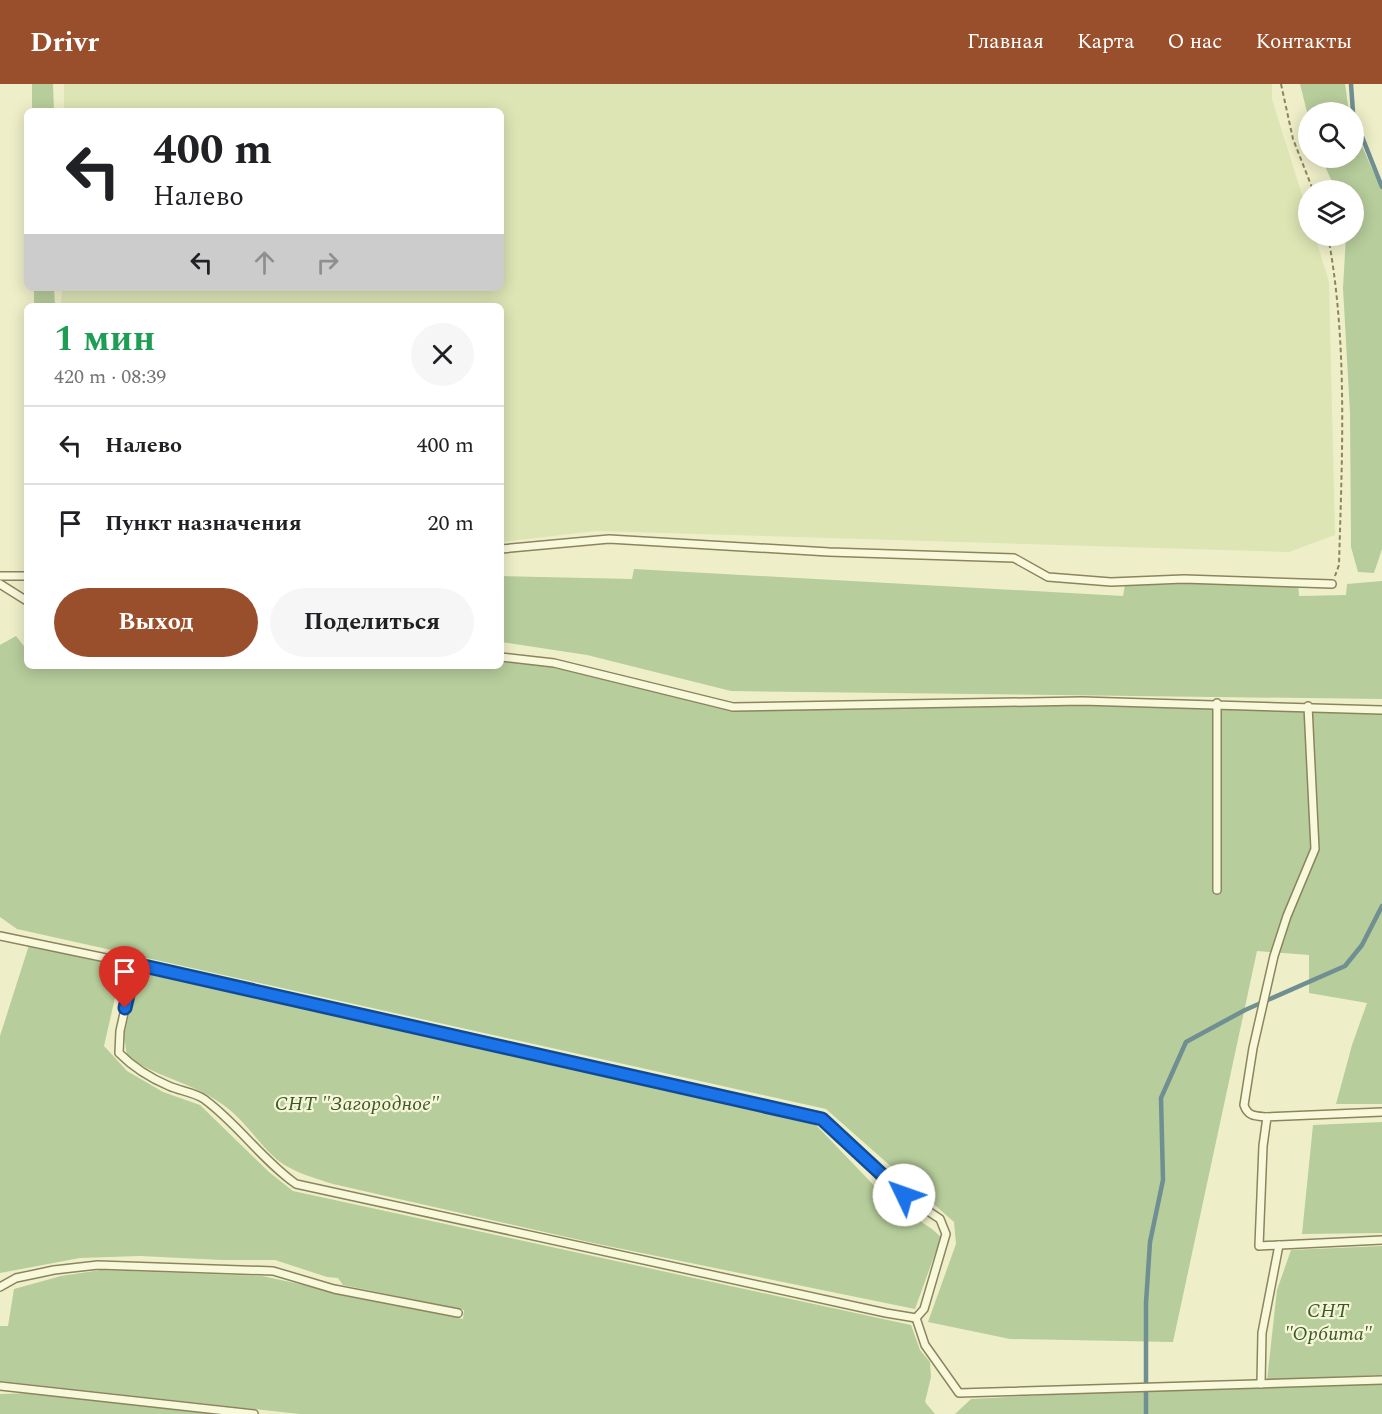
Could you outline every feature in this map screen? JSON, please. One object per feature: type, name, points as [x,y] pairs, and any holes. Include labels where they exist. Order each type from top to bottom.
[{"type":"lane","points":[[504,549],[609,539],[829,552],[1014,558],[1048,577],[1111,582],[1184,579],[1332,584]]},
{"type":"lane","points":[[0,576],[24,576]]},
{"type":"lane","points":[[0,584],[24,599]]},
{"type":"lane","points":[[504,657],[554,663],[733,707],[1082,701],[1217,703],[1382,710]]},
{"type":"lane","points":[[1217,703],[1217,890]]},
{"type":"lane","points":[[1308,706],[1315,849],[1287,916],[1274,956],[1253,1048],[1244,1105],[1251,1116],[1268,1117],[1382,1112]]},
{"type":"lane","points":[[0,936],[135,964],[822,1119],[904,1195],[940,1219],[946,1234],[924,1309],[916,1318]]},
{"type":"lane","points":[[135,964],[120,1030],[119,1053],[132,1066],[141,1071],[170,1086],[202,1097],[246,1137],[274,1168],[296,1184],[916,1318]]},
{"type":"lane","points":[[1268,1117],[1263,1146],[1259,1246],[1382,1240]]},
{"type":"lane","points":[[1261,1384],[1262,1333],[1279,1245]]},
{"type":"lane","points":[[0,1287],[16,1278],[54,1270],[98,1265],[273,1271],[334,1289],[458,1313]]},
{"type":"lane","points":[[916,1318],[925,1345],[959,1393],[1382,1380]]},
{"type":"lane","points":[[0,1386],[254,1414]]},
{"type":"path","points":[[1281,84],[1293,139],[1309,180]]},
{"type":"path","points":[[1330,246],[1337,283],[1342,439],[1339,565],[1332,584]]},
{"type":"green space","points":[[32,84],[53,84],[54,108],[32,108]]},
{"type":"green space","points":[[64,84],[1272,84],[1272,99],[1298,182],[1298,246],[1318,246],[1329,282],[1335,535],[1289,552],[596,531],[504,542],[504,303],[61,303],[62,291],[504,291],[504,108],[64,108]]},
{"type":"green space","points":[[1300,84],[1345,84],[1348,102],[1304,102]]},
{"type":"green space","points":[[1364,151],[1374,173],[1382,183],[1382,549],[1374,573],[1358,572],[1351,547],[1350,413],[1343,288],[1345,246],[1364,246],[1364,180],[1331,180],[1326,168],[1364,168]]},
{"type":"green space","points":[[34,291],[54,291],[55,303],[34,303]]},
{"type":"green space","points":[[634,569],[1123,596],[1125,585],[1298,582],[1299,596],[1346,595],[1347,584],[1382,581],[1382,699],[731,691],[587,655],[504,642],[504,576],[632,579]]},
{"type":"green space","points":[[16,636],[24,646],[24,669],[504,669],[504,656],[586,670],[730,706],[916,701],[1382,712],[1382,1104],[1336,1104],[1352,1045],[1367,1003],[1309,993],[1309,955],[1257,951],[1173,1342],[1010,1339],[928,1322],[956,1244],[954,1222],[826,1109],[17,929],[0,917],[0,645]]},
{"type":"green space","points":[[29,945],[122,967],[104,1046],[127,1071],[163,1092],[200,1105],[269,1172],[293,1191],[911,1325],[920,1350],[930,1362],[931,1377],[925,1402],[935,1414],[300,1414],[0,1381],[0,1326],[8,1326],[14,1289],[61,1276],[101,1270],[262,1276],[463,1319],[464,1310],[343,1285],[338,1278],[327,1277],[275,1260],[140,1256],[80,1258],[0,1273],[0,1036]]},
{"type":"green space","name":"СНТ \"Загородное\"","points":[[140,969],[815,1124],[886,1198],[941,1237],[915,1309],[593,1243],[333,1184],[300,1173],[277,1160],[236,1115],[222,1104],[127,1056],[124,1035]]},
{"type":"green space","points":[[1382,1122],[1382,1233],[1302,1234],[1313,1125]]},
{"type":"green space","name":"CНТ \"Орбита\"","points":[[1382,1246],[1382,1375],[1267,1380],[1277,1290],[1291,1250]]},
{"type":"green space","points":[[1382,1384],[1382,1414],[955,1414],[971,1399],[1103,1392]]},
{"type":"green space","points":[[36,1393],[215,1414],[0,1414],[0,1394]]},
{"type":"waterway","points":[[1351,84],[1352,102]]},
{"type":"waterway","points":[[1364,142],[1382,187]]},
{"type":"waterway","points":[[1146,1414],[1146,1303],[1150,1242],[1163,1180],[1161,1098],[1186,1042],[1245,1010],[1345,966],[1362,945],[1382,906]]},
{"type":"route","points":[[125,1008],[135,964],[822,1119],[904,1195]]}]
